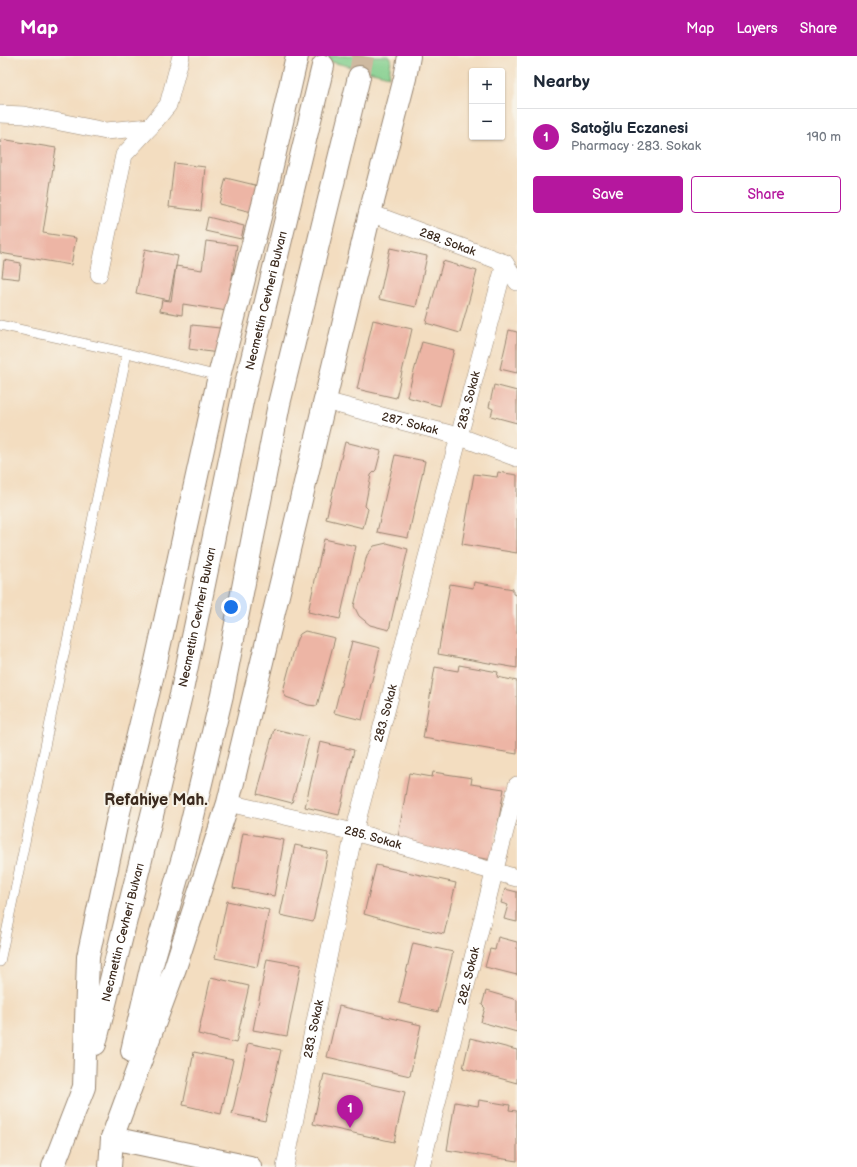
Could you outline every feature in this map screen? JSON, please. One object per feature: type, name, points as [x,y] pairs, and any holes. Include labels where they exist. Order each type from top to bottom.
[{"type":"main road","points":[[53,1167],[84,1087],[88,957],[119,812],[155,666],[220,376],[263,205],[297,56]]},
{"type":"main road","points":[[404,56],[405,78]]},
{"type":"main road","points":[[110,1167],[112,1138],[175,968],[228,802],[370,213],[405,78],[409,56]]},
{"type":"main road","name":"Necmettin Cevheri Bulvarı","points":[[66,1167],[84,1087],[181,695],[244,392],[323,66]]},
{"type":"main road","points":[[106,1167],[151,968],[184,854],[222,695],[279,404],[359,77]]},
{"type":"main road","points":[[112,1138],[250,1167]]},
{"type":"street","points":[[99,274],[124,155],[168,105],[181,56]]},
{"type":"street","points":[[0,114],[24,114],[106,131],[150,127]]},
{"type":"street","name":"288. Sokak","points":[[370,213],[505,264]]},
{"type":"street","points":[[505,264],[517,282]]},
{"type":"street","name":"283. Sokak","points":[[285,1167],[354,832],[458,436],[505,264]]},
{"type":"street","name":"287. Sokak","points":[[325,401],[458,436],[517,458]]},
{"type":"street","name":"282. Sokak","points":[[422,1167],[494,872],[517,785]]},
{"type":"street","name":"285. Sokak","points":[[228,802],[354,832],[517,878]]},
{"type":"lane","points":[[0,325],[127,353],[220,376]]},
{"type":"lane","points":[[0,962],[127,353]]},
{"type":"green space","points":[[389,56],[391,60],[389,76],[311,57]]},
{"type":"building","points":[[1,139],[56,148],[43,233],[76,238],[71,265],[0,253]]},
{"type":"building","points":[[174,163],[205,167],[201,211],[169,207]]},
{"type":"building","points":[[226,178],[259,186],[252,212],[219,204]]},
{"type":"building","points":[[208,217],[244,226],[241,239],[205,231]]},
{"type":"building","points":[[206,241],[237,245],[227,311],[183,304],[182,315],[160,311],[162,300],[171,301],[176,266],[202,270]]},
{"type":"building","points":[[390,248],[427,256],[416,307],[379,299]]},
{"type":"building","points":[[145,249],[178,256],[169,300],[136,293]]},
{"type":"building","points":[[4,260],[21,263],[19,279],[2,277]]},
{"type":"building","points":[[443,261],[477,271],[460,333],[426,323]]},
{"type":"building","points":[[373,320],[412,329],[396,398],[357,389]]},
{"type":"building","points":[[192,325],[229,329],[226,354],[189,349]]},
{"type":"building","points":[[509,330],[517,332],[517,373],[500,369]]},
{"type":"building","points":[[422,342],[454,350],[440,406],[407,397]]},
{"type":"building","points":[[494,385],[517,391],[517,423],[491,416],[493,409],[489,407]]},
{"type":"building","points":[[345,442],[381,451],[376,470],[371,475],[365,506],[368,509],[363,528],[326,519]]},
{"type":"building","points":[[395,455],[425,461],[408,538],[377,532]]},
{"type":"building","points":[[498,472],[517,475],[517,553],[462,544],[474,474],[497,477]]},
{"type":"building","points":[[324,539],[356,546],[340,619],[308,612]]},
{"type":"building","points":[[387,543],[408,549],[389,630],[370,625],[359,616],[354,606],[367,555],[374,546]]},
{"type":"building","points":[[474,582],[513,589],[513,594],[517,595],[517,668],[438,654],[450,584],[473,588]]},
{"type":"building","points":[[305,631],[335,638],[317,706],[308,705],[286,697],[283,691],[297,639],[300,634]]},
{"type":"building","points":[[352,641],[380,648],[362,720],[334,713]]},
{"type":"building","points":[[459,665],[498,672],[497,677],[517,681],[517,754],[423,738],[435,667],[458,671]]},
{"type":"building","points":[[274,729],[309,737],[292,803],[257,794]]},
{"type":"building","points":[[320,742],[354,750],[339,815],[305,807]]},
{"type":"building","points":[[433,772],[472,778],[471,784],[504,789],[492,860],[397,844],[409,773],[432,777]]},
{"type":"building","points":[[243,833],[284,840],[274,896],[233,888]]},
{"type":"building","points":[[295,845],[328,852],[313,922],[280,915]]},
{"type":"building","points":[[376,865],[456,883],[444,934],[402,925],[364,914]]},
{"type":"building","points":[[505,889],[517,892],[517,922],[504,919],[508,905],[501,903]]},
{"type":"building","points":[[227,901],[269,910],[257,967],[215,958]]},
{"type":"building","points":[[498,937],[517,942],[517,975],[485,967],[490,949],[495,950]]},
{"type":"building","points":[[413,943],[453,952],[438,1012],[399,1003]]},
{"type":"building","points":[[267,959],[301,965],[287,1036],[253,1030]]},
{"type":"building","points":[[211,977],[249,986],[236,1043],[198,1034]]},
{"type":"building","points":[[486,991],[517,1000],[517,1032],[481,1022],[485,1008],[482,1005]]},
{"type":"building","points":[[339,1006],[421,1025],[410,1076],[327,1057]]},
{"type":"building","points":[[470,1038],[517,1050],[517,1083],[463,1068]]},
{"type":"building","points":[[248,1043],[281,1050],[265,1121],[232,1114]]},
{"type":"building","points":[[194,1052],[233,1060],[221,1114],[183,1105]]},
{"type":"building","points":[[324,1074],[405,1092],[394,1142],[313,1124]]},
{"type":"building","points":[[479,1100],[510,1105],[509,1110],[517,1111],[517,1161],[447,1150],[455,1102],[478,1106]]},
{"type":"tunnel","points":[[359,77],[363,56]]},
{"type":"place","name":"Satoğlu Eczanesi","points":[[350,1128]]},
{"type":"district","name":"Refahiye Mah.","points":[[156,799]]}]
